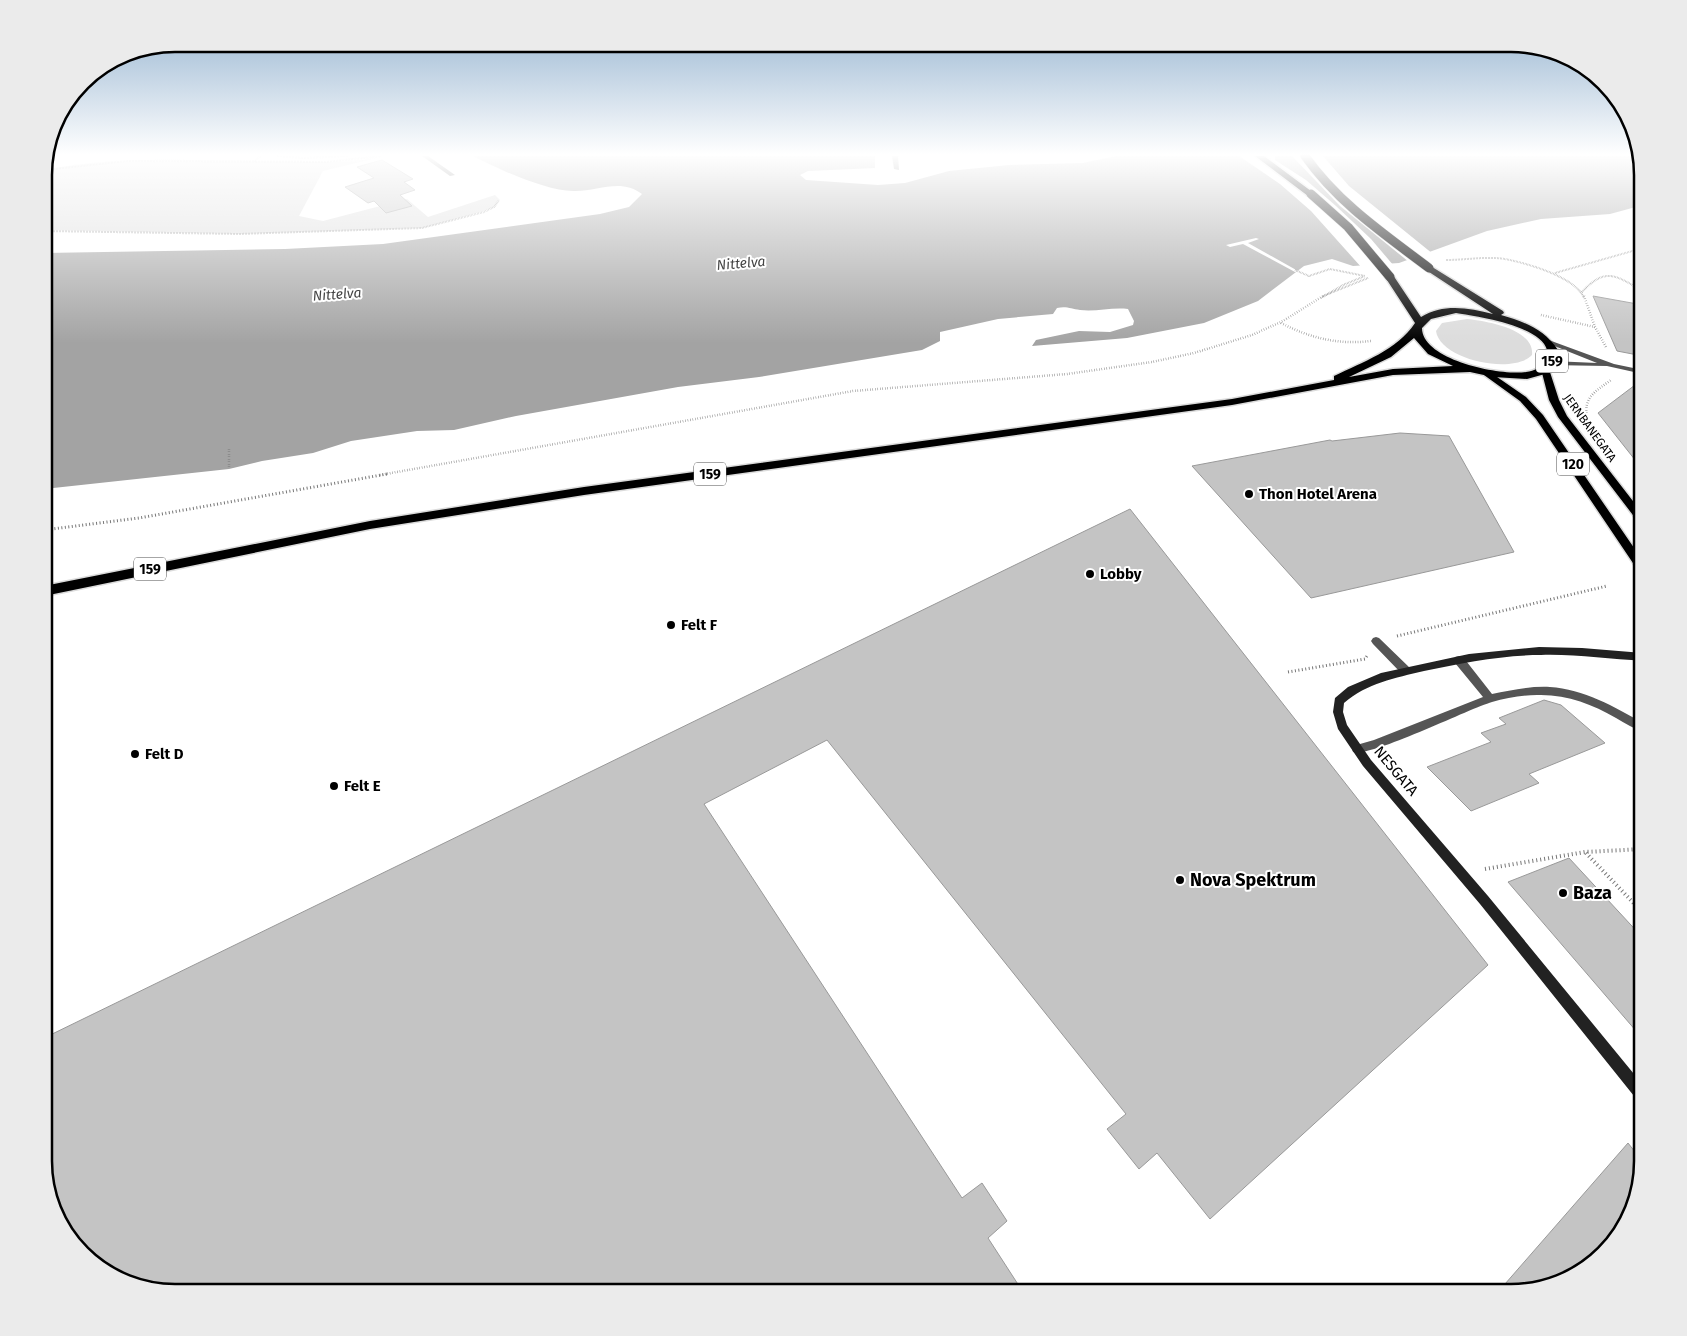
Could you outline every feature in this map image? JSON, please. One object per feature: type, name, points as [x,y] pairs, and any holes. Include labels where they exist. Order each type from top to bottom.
[{"type":"highway","name":"159","points":[[1338,218],[1390,277],[1418,326],[1423,343],[1432,351],[1469,369]]},
{"type":"highway","name":"159","points":[[53,589],[370,525],[584,490],[1130,416],[1286,392],[1415,369],[1469,369],[1487,373],[1521,375],[1549,366],[1553,352],[1544,340],[1429,268],[1366,218]]},
{"type":"highway","name":"159","points":[[1328,383],[1387,354],[1431,314],[1456,310],[1489,314],[1513,322]]},
{"type":"highway","points":[[53,599],[142,579],[255,548]]},
{"type":"main road","name":"JERNBANEGATA","points":[[1549,366],[1554,400],[1563,416],[1634,509]]},
{"type":"main road","name":"120","points":[[1487,373],[1523,400],[1540,417],[1634,556]]},
{"type":"street","points":[[1544,340],[1612,366],[1634,370]]},
{"type":"street","points":[[1549,366],[1612,366]]},
{"type":"street","points":[[1376,641],[1406,671]]},
{"type":"street","name":"NESGATA","points":[[1634,656],[1539,651],[1459,660],[1366,682],[1339,701],[1338,712],[1342,726],[1357,749],[1484,900],[1634,1085]]},
{"type":"street","points":[[1459,660],[1490,698]]},
{"type":"street","points":[[1357,749],[1376,744],[1490,698],[1537,690],[1557,692],[1596,704],[1634,723]]},
{"type":"path","points":[[53,231],[239,234],[422,228],[459,218]]},
{"type":"path","points":[[1554,273],[1634,251]]},
{"type":"path","points":[[1439,261],[1472,258],[1504,259],[1554,273],[1582,292],[1595,327],[1607,348]]},
{"type":"path","points":[[53,529],[139,518],[862,389],[926,382],[1060,376],[1167,360],[1218,346],[1280,323],[1338,286],[1366,276],[1330,269],[1309,276],[1295,270]]},
{"type":"path","points":[[1582,292],[1594,279],[1613,275],[1634,286]]},
{"type":"path","points":[[1280,323],[1304,335],[1331,342],[1375,341]]},
{"type":"path","points":[[1588,420],[1585,402],[1589,394],[1611,381],[1614,376]]},
{"type":"path","points":[[229,449],[229,469]]},
{"type":"path","points":[[1498,612],[1608,586]]},
{"type":"path","points":[[1485,869],[1585,852],[1634,849]]},
{"type":"path","points":[[1585,852],[1634,904]]},
{"type":"shaded area","points":[[53,218],[310,218],[323,221],[333,218],[458,218],[423,228],[240,234],[53,230]]},
{"type":"shaded area","points":[[1467,319],[1497,324],[1518,333],[1531,346],[1532,355],[1523,361],[1510,364],[1494,364],[1463,357],[1450,350],[1440,341],[1436,331],[1442,323]]},
{"type":"water","name":"Nittelva","points":[[569,218],[1550,218],[1487,231],[1399,263],[1353,266],[1332,259],[1304,266],[1258,301],[1204,323],[1127,338],[1032,346],[1036,340],[1079,331],[1110,332],[1133,325],[1134,321],[1128,309],[1077,310],[1060,307],[1053,314],[998,319],[940,332],[940,341],[922,350],[759,377],[678,387],[516,416],[454,430],[417,431],[351,441],[313,453],[262,461],[229,469],[53,488],[53,253],[285,249],[383,244]]},
{"type":"pier","points":[[1318,218],[1349,218],[1371,239],[1394,266],[1362,268]]},
{"type":"pier","points":[[1355,218],[1389,218],[1433,254],[1409,262]]},
{"type":"pier","points":[[1256,238],[1259,239],[1248,243],[1298,271],[1295,272],[1243,244],[1230,247],[1226,245]]},
{"type":"building","points":[[1593,296],[1634,303],[1634,354],[1617,351]]},
{"type":"building","points":[[1634,386],[1634,459],[1598,413]]},
{"type":"building","name":"Thon Hotel Arena","points":[[1400,433],[1449,436],[1514,552],[1311,598],[1192,466],[1330,440]]},
{"type":"building","name":"Nova Spektrum","points":[[1130,509],[1488,965],[1210,1219],[1157,1153],[1139,1169],[1107,1129],[1126,1114],[827,740],[704,804],[962,1198],[982,1183],[1007,1221],[988,1238],[1018,1284],[176,1284],[136,1277],[114,1267],[94,1253],[78,1235],[62,1208],[55,1184],[53,1168],[53,1034]]},
{"type":"building","points":[[1544,700],[1561,705],[1605,743],[1529,774],[1539,783],[1471,811],[1427,767],[1491,742],[1481,733],[1506,724],[1499,718]]},
{"type":"building","points":[[1569,858],[1634,928],[1634,1029],[1508,882]]},
{"type":"building","points":[[1628,1143],[1634,1151],[1632,1184],[1622,1215],[1604,1242],[1580,1263],[1566,1271],[1543,1279],[1505,1284]]},
{"type":"place","name":"Thon Hotel Arena","points":[[1249,494]]},
{"type":"place","name":"Lobby","points":[[1090,574]]},
{"type":"place","name":"Felt F","points":[[671,625]]},
{"type":"place","name":"Felt D","points":[[135,754]]},
{"type":"place","name":"Felt E","points":[[334,786]]},
{"type":"place","name":"Nova Spektrum","points":[[1180,880]]},
{"type":"place","name":"Baza","points":[[1563,893]]}]
